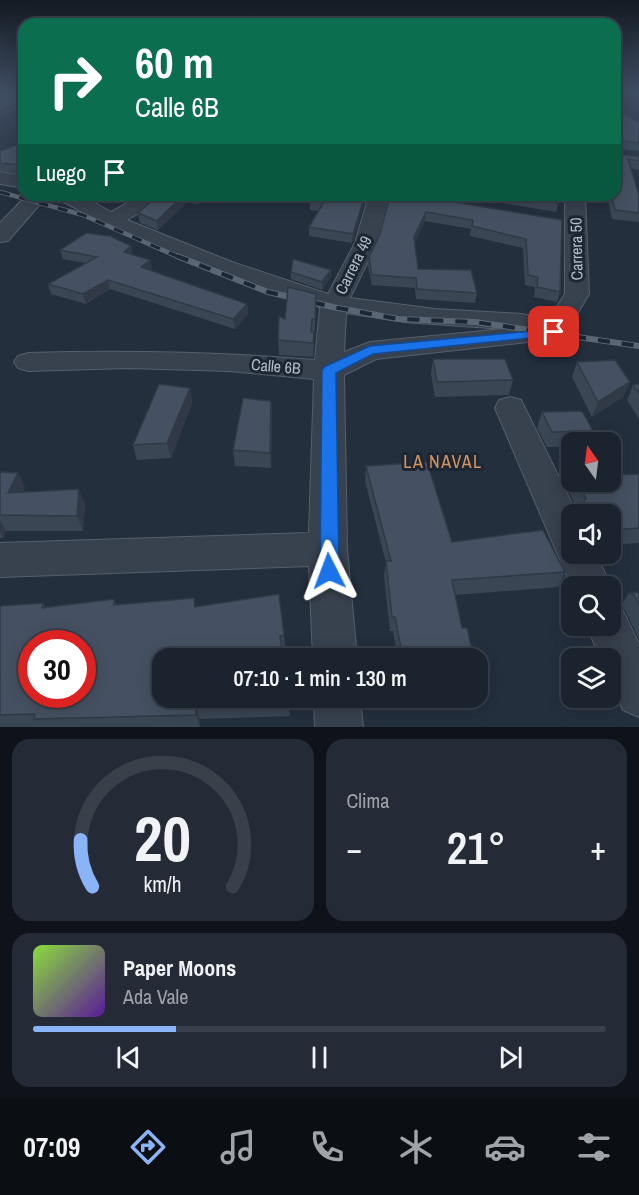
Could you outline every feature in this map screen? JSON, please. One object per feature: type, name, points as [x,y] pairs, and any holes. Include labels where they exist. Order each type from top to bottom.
[{"type":"street","points":[[0,178],[18,181]]},
{"type":"street","points":[[0,236],[32,201]]},
{"type":"street","points":[[75,201],[111,220],[244,275],[333,303],[557,328]]},
{"type":"street","points":[[111,220],[146,201]]},
{"type":"street","name":"Carrera 49","points":[[334,648],[328,549],[329,371],[333,303],[366,243],[377,201]]},
{"type":"street","name":"Carrera 50","points":[[557,328],[577,294],[565,222],[573,201]]},
{"type":"street","points":[[329,371],[370,351],[557,328]]},
{"type":"street","name":"Calle 6B","points":[[28,362],[129,359],[229,362],[329,371]]},
{"type":"street","points":[[510,408],[561,520]]},
{"type":"street","points":[[0,560],[328,549]]},
{"type":"street","points":[[613,636],[639,694]]},
{"type":"street","points":[[338,708],[339,727]]},
{"type":"building","points":[[621,126],[639,126],[639,143],[621,140]]},
{"type":"building","points":[[18,144],[18,165],[0,163],[0,151]]},
{"type":"building","points":[[621,155],[639,157],[639,161],[628,159],[639,195],[639,213],[615,210],[613,201],[621,201]]},
{"type":"building","points":[[151,201],[177,201],[157,221],[138,213]]},
{"type":"building","points":[[317,201],[363,201],[353,234],[309,227],[324,202]]},
{"type":"building","points":[[388,201],[448,201],[562,220],[560,292],[537,287],[538,277],[528,275],[526,239],[472,226],[473,220],[426,212],[414,237],[418,269],[471,270],[477,293],[417,289],[416,278],[372,275],[369,257],[380,234]]},
{"type":"building","points":[[86,233],[110,236],[131,246],[124,252],[150,260],[141,267],[247,304],[233,319],[108,280],[83,294],[48,284],[97,257],[60,250]]},
{"type":"building","points":[[293,259],[331,270],[322,282],[291,272]]},
{"type":"building","points":[[288,287],[316,294],[315,320],[312,319],[311,332],[314,333],[313,343],[278,340],[279,316],[285,319]]},
{"type":"building","points":[[433,359],[505,359],[513,380],[437,382]]},
{"type":"building","points":[[615,360],[630,382],[598,402],[577,362]]},
{"type":"building","points":[[159,384],[190,388],[167,443],[133,445]]},
{"type":"building","points":[[639,384],[639,393],[633,385]]},
{"type":"building","points":[[243,398],[271,401],[270,453],[233,450]]},
{"type":"building","points":[[582,411],[593,431],[552,432],[542,412]]},
{"type":"building","points":[[427,462],[452,542],[543,530],[565,572],[452,580],[462,628],[467,628],[472,648],[401,648],[395,617],[392,617],[386,561],[391,561],[366,466]]},
{"type":"building","points":[[0,472],[18,473],[8,493],[79,489],[77,516],[0,515]]},
{"type":"building","points":[[639,474],[639,528],[621,529],[621,504],[586,504],[584,501],[586,498],[583,492],[621,492],[621,475]]},
{"type":"building","points":[[639,592],[639,605],[634,595],[629,593]]},
{"type":"building","points":[[279,594],[284,635],[280,636],[282,648],[152,648],[152,708],[196,708],[196,715],[34,719],[35,714],[0,715],[0,606],[43,603],[42,608],[114,599],[114,605],[194,598],[195,607]]},
{"type":"railway","points":[[0,192],[18,197]]},
{"type":"railway","points":[[32,201],[83,215],[181,258]]},
{"type":"railway","points":[[177,256],[268,292],[333,307],[398,319],[475,322],[639,346]]},
{"type":"district","name":"LA NAVAL","points":[[443,461]]},
{"type":"route","points":[[329,571],[329,371],[370,351],[554,332]]}]
